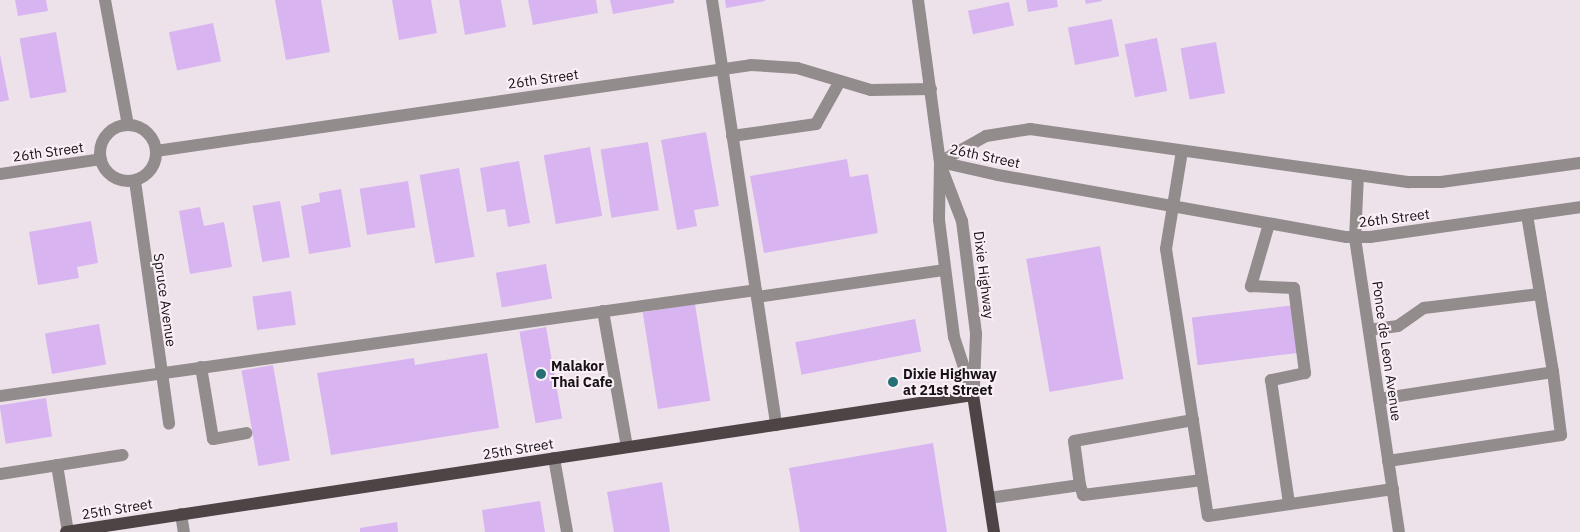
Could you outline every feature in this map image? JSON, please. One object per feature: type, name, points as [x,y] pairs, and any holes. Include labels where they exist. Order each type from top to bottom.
[{"type":"main road","name":"25th Street","points":[[67,532],[973,395]]},
{"type":"main road","name":"Dixie Highway","points":[[973,395],[994,532]]},
{"type":"street","points":[[105,0],[116,73],[128,125]]},
{"type":"street","points":[[712,0],[776,424]]},
{"type":"street","name":"Dixie Highway","points":[[918,0],[940,162],[939,220],[954,338],[973,395]]},
{"type":"street","name":"26th Street","points":[[156,151],[722,68],[774,65],[818,73],[871,90],[931,89]]},
{"type":"street","points":[[732,136],[816,124],[840,81]]},
{"type":"street","points":[[128,125],[150,136],[156,151],[148,173],[135,181],[117,179],[109,174],[101,159],[100,150],[106,135],[128,125]]},
{"type":"street","name":"26th Street","points":[[940,162],[986,136],[1030,129],[1409,182],[1441,182],[1580,163]]},
{"type":"street","points":[[1182,150],[1166,249],[1208,516],[1393,489]]},
{"type":"street","name":"26th Street","points":[[0,174],[101,159]]},
{"type":"street","name":"26th Street","points":[[940,162],[1173,207],[1355,238],[1580,207]]},
{"type":"street","name":"Dixie Highway","points":[[940,162],[962,222],[976,334],[973,395]]},
{"type":"street","name":"Ponce de Leon Avenue","points":[[1358,175],[1355,238],[1399,532]]},
{"type":"street","name":"Spruce Avenue","points":[[135,181],[160,372],[169,424]]},
{"type":"street","points":[[1388,461],[1561,435],[1553,372],[1527,215]]},
{"type":"street","points":[[1269,224],[1251,286],[1294,288],[1306,373],[1271,380],[1289,504]]},
{"type":"street","points":[[0,396],[603,310],[945,270]]},
{"type":"street","points":[[1369,330],[1398,326],[1424,308],[1540,294]]},
{"type":"street","points":[[603,310],[627,447]]},
{"type":"street","points":[[201,366],[213,439],[246,433]]},
{"type":"street","points":[[1379,399],[1553,372]]},
{"type":"street","points":[[1193,420],[1074,441],[1080,485],[1083,495],[1202,480]]},
{"type":"street","points":[[0,474],[123,456]]},
{"type":"street","points":[[554,458],[567,532]]},
{"type":"street","points":[[57,465],[67,532]]},
{"type":"street","points":[[988,498],[1080,485]]},
{"type":"street","points":[[182,514],[184,532]]},
{"type":"building","points":[[15,0],[46,0],[48,11],[18,16]]},
{"type":"building","points":[[275,0],[321,0],[330,52],[286,60]]},
{"type":"building","points":[[392,0],[431,0],[437,33],[399,40]]},
{"type":"building","points":[[459,0],[501,0],[506,27],[465,35]]},
{"type":"building","points":[[528,0],[596,0],[598,13],[533,25]]},
{"type":"building","points":[[610,0],[674,0],[674,3],[613,14]]},
{"type":"building","points":[[725,0],[765,0],[765,1],[726,8]]},
{"type":"building","points":[[1026,0],[1057,0],[1058,7],[1028,12]]},
{"type":"building","points":[[1085,0],[1102,0],[1102,1],[1086,4]]},
{"type":"building","points":[[1009,2],[1014,25],[973,34],[968,11]]},
{"type":"building","points":[[1112,19],[1119,56],[1075,65],[1068,28]]},
{"type":"building","points":[[213,23],[221,61],[177,71],[169,32]]},
{"type":"building","points":[[56,32],[67,92],[30,98],[20,38]]},
{"type":"building","points":[[1157,38],[1167,91],[1135,97],[1125,44]]},
{"type":"building","points":[[1216,42],[1225,93],[1190,99],[1181,48]]},
{"type":"building","points":[[0,54],[9,100],[0,102]]},
{"type":"building","points":[[706,132],[719,206],[694,210],[697,226],[677,230],[661,140]]},
{"type":"building","points":[[648,142],[659,210],[611,218],[601,150]]},
{"type":"building","points":[[590,147],[602,216],[556,224],[544,155]]},
{"type":"building","points":[[847,159],[850,177],[868,174],[878,233],[764,253],[750,176]]},
{"type":"building","points":[[519,161],[530,223],[508,227],[505,209],[487,212],[480,168]]},
{"type":"building","points":[[459,168],[475,257],[435,264],[420,175]]},
{"type":"building","points":[[408,181],[415,227],[367,235],[360,189]]},
{"type":"building","points":[[341,189],[351,247],[309,254],[301,206],[320,202],[319,193]]},
{"type":"building","points":[[280,201],[290,257],[262,262],[252,206]]},
{"type":"building","points":[[200,207],[204,226],[224,222],[232,267],[190,274],[179,211]]},
{"type":"building","points":[[91,221],[98,263],[77,267],[79,278],[38,285],[29,232]]},
{"type":"building","points":[[1100,246],[1123,379],[1050,392],[1026,259]]},
{"type":"building","points":[[546,264],[552,298],[502,307],[496,273]]},
{"type":"building","points":[[291,291],[296,325],[257,330],[252,296]]},
{"type":"building","points":[[695,304],[710,401],[658,409],[643,312]]},
{"type":"building","points":[[1294,305],[1300,353],[1198,365],[1192,318]]},
{"type":"building","points":[[915,319],[921,351],[802,375],[795,342]]},
{"type":"building","points":[[99,324],[106,364],[52,374],[45,334]]},
{"type":"building","points":[[546,327],[562,419],[536,423],[519,332]]},
{"type":"building","points":[[487,353],[499,428],[331,455],[317,373],[414,358],[415,365]]},
{"type":"building","points":[[273,365],[290,461],[258,466],[241,371]]},
{"type":"building","points":[[46,398],[52,437],[6,444],[0,405]]},
{"type":"building","points":[[933,443],[947,532],[800,532],[789,468]]},
{"type":"building","points":[[662,482],[670,532],[614,532],[607,492]]},
{"type":"building","points":[[540,501],[545,532],[485,532],[482,510]]},
{"type":"building","points":[[397,522],[398,532],[360,532],[360,528]]},
{"type":"place","name":"Malakor Thai Cafe","points":[[541,374]]},
{"type":"place","name":"Dixie Highway at 21st Street","points":[[893,382]]}]
